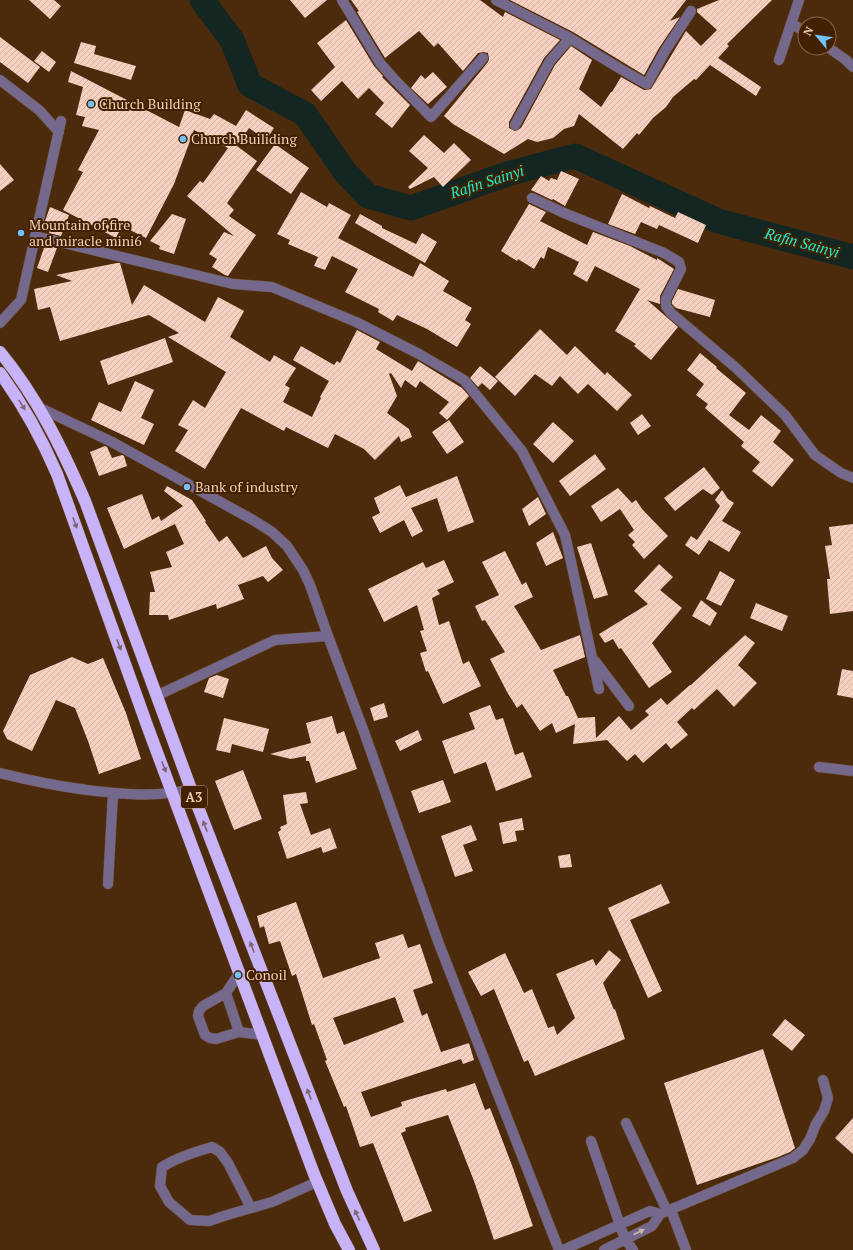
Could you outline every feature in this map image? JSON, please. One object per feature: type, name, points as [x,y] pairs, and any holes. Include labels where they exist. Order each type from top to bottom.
[{"type":"highway","name":"A3","points":[[0,352],[15,371],[38,407],[67,460],[85,501],[190,789],[346,1191],[374,1250]]},
{"type":"highway","name":"A3","points":[[0,373],[31,420],[44,443],[57,474],[148,728],[174,794],[317,1182],[335,1224],[349,1250]]},
{"type":"street","points":[[342,0],[380,62],[395,80],[431,117],[482,58]]},
{"type":"street","points":[[497,0],[570,38],[606,59],[622,71],[648,84],[666,51],[691,12]]},
{"type":"street","points":[[779,60],[799,0]]},
{"type":"street","points":[[791,23],[797,27]]},
{"type":"street","points":[[515,125],[550,61],[570,38]]},
{"type":"street","points":[[837,54],[853,67]]},
{"type":"street","points":[[0,80],[39,110],[59,132]]},
{"type":"street","points":[[0,323],[21,300],[61,121]]},
{"type":"street","points":[[532,198],[564,213],[664,253],[679,262],[681,269],[666,299],[666,306],[670,313],[735,367],[785,415],[815,455],[841,473],[853,478]]},
{"type":"street","points":[[35,236],[233,284],[272,287],[356,322],[419,354],[464,380],[522,451],[565,535],[599,690]]},
{"type":"street","points":[[38,407],[112,442],[253,520],[272,532],[287,546],[303,570],[310,585],[364,732],[439,944],[559,1250]]},
{"type":"street","points":[[156,696],[275,640],[328,636]]},
{"type":"street","points":[[593,660],[629,706]]},
{"type":"street","points":[[819,767],[853,771]]},
{"type":"street","points":[[0,773],[67,787],[113,793],[144,795],[174,794],[190,789]]},
{"type":"street","points":[[108,884],[113,793]]},
{"type":"street","points":[[240,972],[226,993],[203,1006],[199,1011],[198,1016],[205,1035],[210,1038],[216,1039],[239,1032],[263,1035]]},
{"type":"street","points":[[226,993],[239,1032]]},
{"type":"street","points":[[604,1250],[652,1226],[666,1212],[793,1158],[803,1150],[824,1111],[828,1098],[823,1080]]},
{"type":"street","points":[[626,1124],[666,1212],[686,1250]]},
{"type":"street","points":[[591,1141],[620,1225],[633,1250]]},
{"type":"street","points":[[251,1208],[228,1163],[220,1152],[212,1147],[175,1159],[162,1167],[160,1186],[169,1202],[190,1220],[209,1221],[272,1202],[317,1182]]},
{"type":"street","points":[[563,1250],[650,1211],[666,1212]]},
{"type":"building","points":[[29,0],[54,0],[61,6],[50,19]]},
{"type":"building","points":[[290,0],[327,0],[305,18]]},
{"type":"building","points":[[351,0],[480,0],[503,17],[505,12],[560,40],[544,58],[509,122],[509,128],[515,131],[521,128],[555,65],[571,46],[592,60],[579,89],[601,107],[621,77],[644,90],[651,89],[686,31],[701,46],[717,30],[697,12],[697,9],[719,0],[772,0],[727,44],[729,46],[718,58],[761,87],[756,96],[710,65],[696,80],[694,79],[673,97],[666,107],[653,118],[639,135],[637,133],[623,149],[579,114],[574,126],[564,129],[553,138],[537,142],[528,139],[504,154],[453,124],[444,116],[488,62],[488,53],[478,53],[463,71],[438,43],[434,47],[419,31],[385,58],[357,12],[359,11]]},
{"type":"building","points":[[510,0],[686,0],[670,21],[680,17],[659,48],[644,75],[573,32]]},
{"type":"building","points":[[346,20],[374,66],[383,76],[382,77],[410,105],[392,128],[375,114],[384,103],[369,88],[358,99],[342,81],[321,101],[311,90],[335,67],[317,43]]},
{"type":"building","points":[[0,37],[40,67],[28,83],[0,62]]},
{"type":"building","points":[[81,42],[96,46],[94,54],[136,66],[131,80],[74,63]]},
{"type":"building","points":[[42,51],[56,62],[49,72],[34,61]]},
{"type":"building","points":[[71,71],[179,127],[185,110],[210,119],[214,114],[236,126],[246,110],[274,128],[266,140],[249,128],[237,146],[257,161],[227,203],[234,210],[229,216],[256,235],[228,276],[212,267],[217,259],[209,254],[224,232],[234,236],[187,196],[200,181],[203,183],[228,148],[194,130],[174,184],[146,238],[122,226],[116,238],[63,210],[83,172],[78,170],[99,130],[82,126],[85,117],[76,115],[83,87],[68,82]]},
{"type":"building","points":[[433,72],[447,87],[428,104],[411,88],[421,75],[425,79]]},
{"type":"building","points":[[424,135],[444,153],[454,143],[471,160],[443,187],[434,177],[410,189],[408,187],[428,168],[409,151]]},
{"type":"building","points":[[275,144],[309,168],[291,194],[256,170]]},
{"type":"building","points":[[0,164],[14,180],[0,191]]},
{"type":"building","points":[[561,171],[579,179],[565,206],[553,199],[552,200],[531,190],[541,176],[549,181],[551,178],[557,180]]},
{"type":"building","points":[[301,192],[327,207],[329,203],[351,215],[338,238],[413,277],[420,263],[449,281],[443,291],[472,308],[465,320],[471,324],[457,347],[427,329],[397,315],[393,321],[378,312],[379,309],[345,292],[358,269],[332,256],[325,270],[314,266],[318,257],[288,244],[290,240],[277,234]]},
{"type":"building","points":[[622,194],[649,208],[650,206],[675,218],[678,212],[706,225],[698,243],[659,225],[657,229],[641,222],[635,234],[608,224]]},
{"type":"building","points":[[529,204],[546,212],[540,221],[587,245],[593,232],[630,246],[657,260],[657,258],[674,269],[660,296],[660,304],[647,300],[678,327],[651,360],[634,346],[636,344],[615,331],[640,289],[595,266],[587,282],[573,274],[579,262],[548,247],[544,259],[541,257],[534,269],[501,251]]},
{"type":"building","points":[[50,207],[69,215],[61,236],[49,233],[52,223],[45,221]]},
{"type":"building","points":[[172,214],[186,219],[174,254],[159,249],[160,246],[150,241]]},
{"type":"building","points":[[360,214],[382,226],[382,228],[416,244],[422,233],[437,242],[425,263],[355,223]]},
{"type":"building","points":[[45,245],[57,248],[48,272],[37,268]]},
{"type":"building","points":[[120,263],[132,305],[144,285],[205,322],[218,297],[244,311],[230,337],[270,362],[274,355],[296,368],[285,385],[290,388],[283,402],[312,417],[321,398],[320,397],[329,381],[293,360],[301,346],[334,365],[337,361],[340,363],[357,330],[380,342],[376,349],[412,371],[418,361],[462,388],[469,396],[447,420],[439,413],[449,402],[420,381],[416,388],[405,380],[401,388],[391,373],[389,374],[397,396],[387,413],[409,429],[412,437],[401,442],[399,436],[375,460],[364,449],[335,434],[328,448],[286,427],[284,431],[241,408],[205,469],[175,451],[188,430],[178,425],[193,400],[205,408],[226,372],[168,337],[179,333],[149,315],[60,341],[50,307],[38,310],[34,289],[72,281],[56,275]]},
{"type":"building","points":[[678,289],[715,300],[710,317],[676,308],[672,304],[672,301]]},
{"type":"building","points":[[540,329],[567,355],[575,346],[605,375],[607,372],[632,395],[617,411],[588,384],[578,394],[560,376],[552,386],[535,374],[515,396],[495,377]]},
{"type":"building","points":[[165,338],[173,362],[108,385],[100,361]]},
{"type":"building","points":[[700,353],[746,393],[729,415],[749,430],[761,415],[781,431],[773,442],[794,460],[772,487],[752,471],[760,462],[741,446],[744,442],[705,408],[708,404],[696,395],[704,384],[687,370]]},
{"type":"building","points":[[480,366],[498,381],[490,390],[482,383],[478,387],[470,378]]},
{"type":"building","points":[[135,381],[154,390],[141,418],[154,424],[144,445],[91,420],[99,402],[121,412]]},
{"type":"building","points":[[642,414],[651,426],[638,435],[630,423]]},
{"type":"building","points":[[449,420],[464,442],[447,454],[432,432]]},
{"type":"building","points":[[553,422],[574,441],[553,463],[533,444]]},
{"type":"building","points":[[105,446],[107,447],[112,458],[122,455],[124,456],[127,466],[99,476],[90,452]]},
{"type":"building","points":[[595,454],[606,469],[570,496],[559,481]]},
{"type":"building","points":[[704,467],[720,488],[712,495],[703,489],[675,511],[664,498]]},
{"type":"building","points":[[457,476],[474,522],[448,532],[437,498],[411,508],[423,531],[412,537],[404,520],[380,533],[372,517],[380,513],[374,498],[400,485],[406,497]]},
{"type":"building","points":[[167,486],[192,500],[219,542],[227,536],[243,558],[266,546],[272,558],[283,570],[268,582],[263,576],[238,585],[244,599],[217,609],[216,604],[169,620],[168,615],[149,615],[150,592],[155,592],[150,572],[172,567],[166,552],[184,544],[175,524],[124,549],[107,508],[142,494],[152,520],[159,516],[161,521],[183,506],[164,491]]},
{"type":"building","points":[[618,488],[632,503],[636,500],[642,509],[668,536],[644,559],[632,545],[635,542],[628,535],[634,530],[620,509],[601,522],[591,506]]},
{"type":"building","points":[[722,490],[728,499],[734,503],[722,521],[741,532],[729,552],[709,540],[699,555],[685,545],[691,536],[697,540],[720,506],[715,500]]},
{"type":"building","points":[[538,497],[546,514],[529,526],[522,509]]},
{"type":"building","points":[[853,524],[853,611],[830,614],[827,579],[830,579],[825,546],[832,545],[829,527]]},
{"type":"building","points":[[553,532],[563,558],[546,566],[536,543]]},
{"type":"building","points":[[591,543],[608,595],[594,599],[577,547]]},
{"type":"building","points":[[505,551],[522,585],[526,582],[533,597],[514,606],[541,650],[580,635],[585,657],[553,670],[566,696],[568,696],[578,718],[595,717],[596,738],[619,716],[631,730],[649,715],[645,711],[661,698],[667,705],[745,635],[755,643],[738,665],[757,683],[734,707],[717,689],[694,710],[692,708],[677,722],[688,735],[671,749],[666,743],[643,763],[635,754],[627,761],[607,740],[573,744],[575,724],[556,733],[552,723],[540,731],[522,704],[517,708],[507,692],[490,659],[505,652],[485,620],[482,621],[475,606],[499,595],[482,562]]},
{"type":"building","points":[[444,560],[454,582],[437,590],[440,594],[432,598],[439,625],[449,621],[463,664],[469,661],[481,686],[443,704],[428,671],[426,672],[420,653],[427,651],[420,631],[424,630],[417,605],[384,622],[368,589],[423,562],[426,568]]},
{"type":"building","points":[[659,564],[673,577],[660,590],[682,608],[652,643],[672,672],[649,688],[613,639],[605,643],[599,634],[648,604],[634,591]]},
{"type":"building","points":[[720,571],[735,580],[721,606],[706,599]]},
{"type":"building","points":[[701,600],[717,613],[710,626],[692,616]]},
{"type":"building","points":[[756,603],[788,616],[782,631],[750,618]]},
{"type":"building","points":[[72,657],[88,664],[103,658],[126,713],[141,759],[99,774],[75,708],[56,700],[32,751],[7,739],[3,731],[30,675]]},
{"type":"building","points":[[842,669],[853,671],[853,698],[837,695]]},
{"type":"building","points":[[217,675],[229,679],[223,698],[204,692],[209,678]]},
{"type":"building","points":[[384,703],[388,717],[374,721],[370,708]]},
{"type":"building","points":[[490,705],[496,720],[503,718],[515,755],[523,752],[532,777],[496,791],[486,762],[454,774],[442,741],[475,729],[469,713]]},
{"type":"building","points":[[332,716],[337,734],[344,731],[357,769],[316,783],[309,761],[306,761],[306,756],[291,759],[270,754],[311,743],[306,723]]},
{"type":"building","points":[[224,718],[269,729],[263,752],[232,744],[230,753],[216,750]]},
{"type":"building","points":[[418,730],[422,740],[400,751],[395,741]]},
{"type":"building","points":[[243,770],[262,819],[234,830],[215,781]]},
{"type":"building","points":[[443,780],[451,802],[419,813],[411,791]]},
{"type":"building","points":[[306,792],[308,803],[300,804],[311,835],[330,828],[337,848],[323,853],[321,847],[287,859],[278,832],[281,830],[280,827],[287,824],[283,795]]},
{"type":"building","points":[[522,818],[524,830],[515,831],[517,841],[503,844],[499,823]]},
{"type":"building","points":[[471,825],[477,840],[463,845],[473,871],[455,877],[441,836]]},
{"type":"building","points":[[570,854],[572,867],[560,868],[558,856]]},
{"type":"building","points":[[661,884],[670,903],[630,920],[662,991],[648,998],[608,908]]},
{"type":"building","points":[[296,902],[323,978],[380,958],[375,943],[403,934],[408,948],[420,944],[433,983],[413,990],[422,1016],[427,1013],[441,1052],[469,1043],[474,1060],[463,1064],[461,1059],[361,1092],[371,1117],[402,1106],[401,1102],[446,1089],[447,1092],[475,1083],[485,1110],[490,1108],[533,1226],[494,1240],[474,1181],[448,1115],[405,1128],[406,1131],[401,1133],[432,1211],[404,1222],[373,1143],[360,1147],[346,1106],[344,1107],[325,1061],[327,1060],[314,1024],[312,1025],[296,974],[292,976],[280,941],[269,944],[264,926],[260,928],[257,916]],"holes":[[[395,997],[404,1022],[344,1045],[333,1018]]]},
{"type":"building","points":[[609,950],[621,960],[603,983],[614,1010],[615,1009],[625,1039],[535,1076],[528,1060],[524,1062],[494,989],[481,996],[468,972],[505,953],[524,993],[532,989],[548,1028],[554,1026],[557,1035],[575,1018],[556,974],[593,959],[596,966]]},
{"type":"building","points":[[785,1019],[805,1035],[792,1051],[772,1035]]},
{"type":"building","points":[[763,1049],[795,1148],[778,1157],[697,1185],[664,1083]]},
{"type":"building","points":[[853,1118],[853,1154],[835,1138]]},
{"type":"waterway","name":"Rafin Sainyi","points":[[202,0],[232,40],[250,85],[305,114],[345,172],[368,196],[411,208],[507,174],[575,156],[718,221],[853,257]]},
{"type":"place","name":"Church Building","points":[[91,104]]},
{"type":"place","name":"Church Builiding","points":[[183,139]]},
{"type":"place","name":"Mountain of fire and miracle mini6","points":[[21,233]]},
{"type":"place","name":"Bank of industry","points":[[187,487]]},
{"type":"place","name":"Conoil","points":[[238,975]]}]
